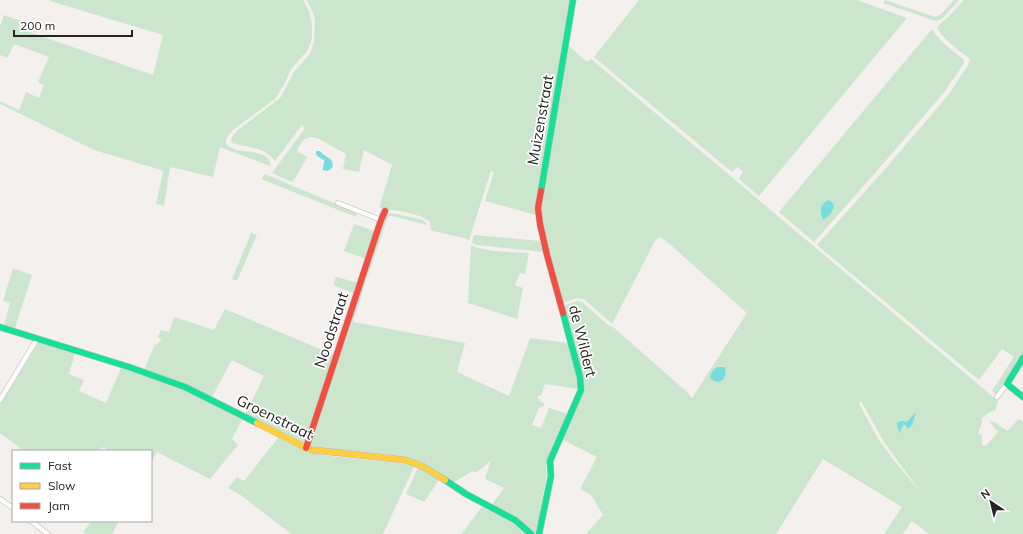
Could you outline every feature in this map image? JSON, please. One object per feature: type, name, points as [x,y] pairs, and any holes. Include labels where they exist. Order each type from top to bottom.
[{"type":"street","name":"Muizenstraat","points":[[545,244],[538,208],[572,0]]},
{"type":"street","points":[[338,203],[381,220]]},
{"type":"street","name":"Noodstraat","points":[[306,448],[385,211]]},
{"type":"street","name":"de Wildert","points":[[539,534],[551,476],[550,461],[581,390],[580,377],[545,244]]},
{"type":"street","name":"Groenstraat","points":[[0,328],[128,367],[186,387],[306,448],[405,460],[423,466],[465,493],[515,520],[531,534]]},
{"type":"street","points":[[0,400],[37,339]]},
{"type":"street","points":[[997,397],[1023,358]]},
{"type":"street","points":[[1007,384],[1023,397]]},
{"type":"street","points":[[0,499],[12,507]]},
{"type":"street","points":[[32,522],[48,534]]},
{"type":"green space","points":[[50,0],[303,0],[309,11],[312,24],[312,38],[307,51],[291,69],[285,83],[275,99],[234,129],[229,134],[226,144],[237,150],[258,153],[267,157],[270,161],[270,166],[220,147],[213,177],[170,167],[164,206],[156,204],[163,172],[161,170],[94,150],[0,104],[0,101],[19,110],[26,92],[39,98],[44,85],[38,82],[49,57],[14,44],[7,58],[0,55],[0,26],[4,15],[21,21],[18,28],[153,75],[163,35]]},
{"type":"green space","points":[[307,0],[571,0],[543,158],[536,215],[485,201],[494,172],[491,171],[469,240],[433,231],[431,230],[430,222],[418,215],[380,208],[392,165],[364,150],[359,172],[343,169],[346,154],[317,138],[307,138],[297,150],[307,157],[292,182],[272,173],[305,128],[302,125],[275,161],[271,156],[261,150],[232,143],[232,137],[238,130],[280,98],[294,72],[310,54],[314,42],[315,20]]},
{"type":"green space","points":[[639,0],[857,0],[907,18],[759,196],[739,179],[743,171],[737,167],[732,172],[594,57]]},
{"type":"green space","points":[[885,0],[935,17],[941,14],[954,0],[959,0],[942,19],[936,21],[883,3]]},
{"type":"green space","points":[[964,0],[1023,0],[1023,354],[996,394],[992,391],[1014,357],[1002,349],[979,380],[817,245],[886,168],[949,94],[968,65],[970,59],[946,40],[937,27]]},
{"type":"green space","points":[[932,29],[942,42],[964,60],[964,63],[945,91],[814,242],[779,212]]},
{"type":"green space","points":[[569,46],[587,62],[591,59],[998,401],[995,411],[992,411],[982,418],[982,423],[978,433],[981,434],[982,437],[982,445],[986,446],[998,432],[989,421],[995,422],[1007,431],[1019,419],[1023,422],[1023,534],[929,534],[912,521],[903,534],[884,534],[902,507],[823,459],[776,534],[586,534],[603,515],[591,495],[580,489],[597,457],[561,439],[582,391],[563,306],[577,301],[582,302],[608,325],[613,327],[692,398],[747,313],[665,240],[659,237],[655,241],[612,324],[584,299],[577,298],[562,303],[541,212],[549,155]],"holes":[[[861,401],[884,442],[921,493],[879,440],[859,404]]]},
{"type":"green space","points":[[265,174],[357,213],[356,217],[261,179]]},
{"type":"green space","points":[[387,213],[423,220],[427,225],[392,216],[388,217],[367,278],[363,277],[384,215]]},
{"type":"green space","points":[[354,224],[375,231],[366,259],[344,251]]},
{"type":"green space","points":[[251,233],[257,235],[237,281],[232,279]]},
{"type":"green space","points":[[474,235],[541,241],[544,252],[477,245],[472,242]]},
{"type":"green space","points":[[471,245],[490,250],[529,253],[525,274],[520,273],[515,285],[523,288],[517,319],[468,303]]},
{"type":"green space","points":[[13,268],[32,275],[15,328],[4,325],[10,303],[3,301]]},
{"type":"green space","points":[[336,277],[359,283],[355,294],[333,285]]},
{"type":"green space","points":[[363,280],[366,281],[353,322],[465,343],[457,372],[509,396],[530,338],[568,343],[578,382],[578,389],[545,384],[541,396],[539,395],[537,398],[540,399],[539,402],[541,401],[545,405],[539,408],[532,425],[541,428],[549,408],[568,414],[548,458],[546,466],[547,474],[535,534],[491,506],[504,488],[485,479],[491,460],[475,473],[473,471],[452,483],[427,466],[317,449],[308,446]]},
{"type":"green space","points":[[225,309],[334,355],[306,440],[303,444],[245,415],[264,376],[232,360],[212,397],[187,385],[144,370],[155,344],[157,345],[161,340],[158,337],[161,330],[169,332],[174,317],[214,330]]},
{"type":"green space","points":[[39,342],[75,353],[69,374],[84,380],[79,391],[106,403],[121,368],[191,392],[242,420],[232,439],[238,445],[210,479],[157,452],[152,461],[152,450],[107,450],[104,447],[100,450],[23,450],[0,433],[0,404]]},
{"type":"green space","points":[[278,438],[302,450],[321,455],[415,465],[383,534],[291,534],[242,496],[228,488],[237,477],[244,481]]},
{"type":"green space","points":[[418,467],[439,480],[424,502],[406,494]]},
{"type":"green space","points":[[482,507],[507,519],[526,534],[461,534]]},
{"type":"green space","points":[[91,522],[118,522],[112,534],[86,534],[83,532]]},
{"type":"water","points":[[316,151],[320,151],[331,160],[333,166],[331,169],[327,171],[323,170],[324,160],[317,156]]},
{"type":"water","points":[[829,200],[833,203],[834,207],[830,215],[823,220],[821,206]]},
{"type":"water","points":[[718,367],[725,367],[726,371],[724,378],[720,382],[714,381],[710,378],[712,371]]},
{"type":"water","points":[[916,412],[912,425],[907,428],[906,425],[903,425],[900,433],[897,423],[901,421],[907,422]]},
{"type":"traffic: fast","points":[[541,191],[573,0]]},
{"type":"traffic: fast","points":[[539,534],[551,476],[550,461],[581,390],[580,377],[563,313]]},
{"type":"traffic: fast","points":[[0,327],[129,367],[185,387],[257,423]]},
{"type":"traffic: fast","points":[[1023,358],[1007,384],[1023,397]]},
{"type":"traffic: fast","points":[[445,480],[466,494],[515,520],[531,534]]},
{"type":"traffic: slow","points":[[257,423],[306,448],[405,460],[422,466],[445,480]]},
{"type":"traffic: jam","points":[[541,191],[538,208],[540,224],[563,313]]},
{"type":"traffic: jam","points":[[306,448],[385,211]]}]
